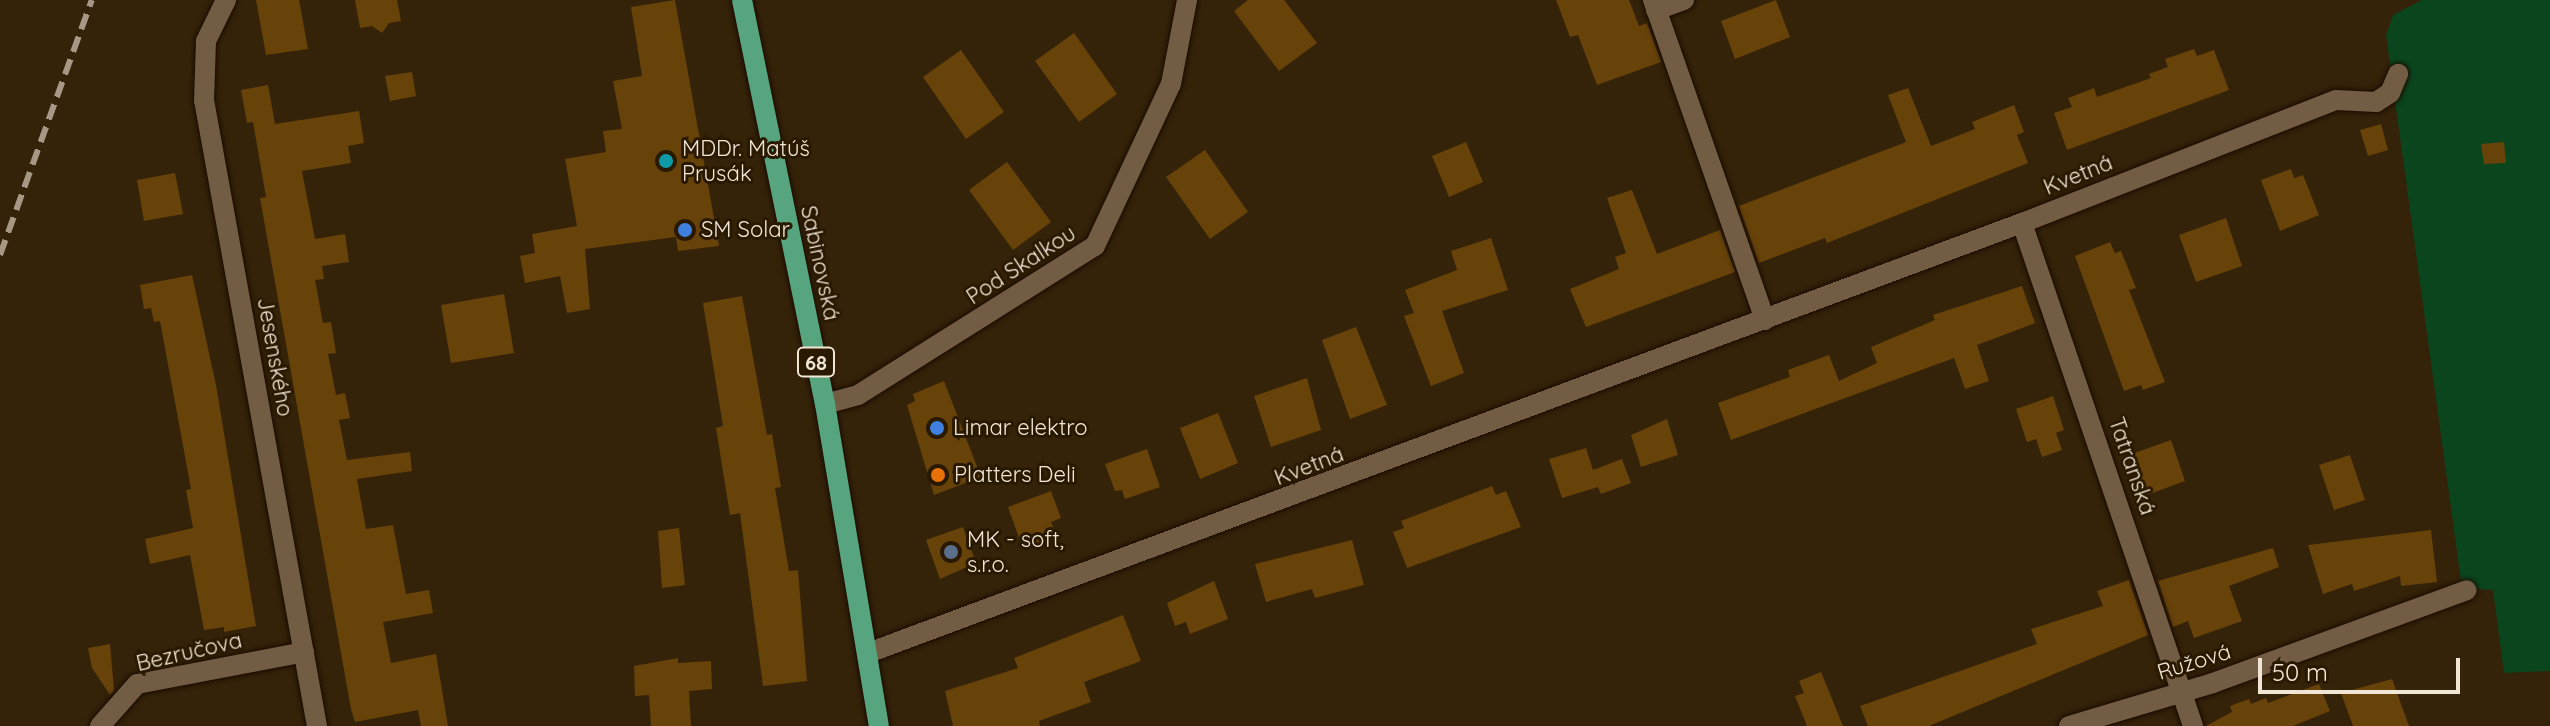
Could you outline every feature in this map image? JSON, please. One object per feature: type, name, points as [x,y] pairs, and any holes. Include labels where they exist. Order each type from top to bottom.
[{"type":"main road","name":"Sabinovská","points":[[742,0],[825,404],[879,726]]},
{"type":"street","name":"Jesenského","points":[[226,0],[206,41],[204,100],[317,726]]},
{"type":"street","name":"Pod Skalkou","points":[[825,404],[858,395],[1095,246],[1171,84],[1187,0]]},
{"type":"street","points":[[1684,0],[1654,5],[1765,320]]},
{"type":"street","name":"Kvetná","points":[[868,653],[1765,320],[2336,100],[2376,102],[2390,93],[2398,74]]},
{"type":"street","name":"Tatranská","points":[[2022,223],[2193,726]]},
{"type":"street","name":"Ružová","points":[[2069,726],[2182,693],[2467,590]]},
{"type":"street","name":"Bezručova","points":[[100,726],[137,684],[304,652]]},
{"type":"green space","points":[[2422,0],[2550,0],[2550,671],[2504,673],[2493,590],[2462,588],[2386,35],[2393,15]]},
{"type":"building","points":[[256,0],[299,0],[308,49],[266,55]]},
{"type":"building","points":[[355,0],[397,0],[401,21],[389,23],[382,33],[372,26],[360,28]]},
{"type":"building","points":[[675,0],[719,246],[678,251],[676,237],[585,249],[590,309],[567,313],[560,276],[525,283],[520,256],[535,253],[532,234],[577,226],[565,159],[606,152],[603,131],[622,129],[613,81],[642,76],[631,7]]},
{"type":"building","points":[[1248,0],[1284,0],[1317,43],[1279,71],[1234,11]]},
{"type":"building","points":[[1556,0],[1629,0],[1639,26],[1647,23],[1661,62],[1597,85],[1578,35],[1570,37]]},
{"type":"building","points":[[1776,0],[1790,37],[1735,59],[1721,21]]},
{"type":"building","points":[[1074,33],[1117,94],[1079,122],[1035,61]]},
{"type":"building","points":[[2194,49],[2197,56],[2214,50],[2229,90],[2067,150],[2054,113],[2072,107],[2068,98],[2094,88],[2097,97],[2151,78],[2149,74],[2168,67],[2165,59]]},
{"type":"building","points":[[961,50],[1004,112],[966,139],[923,77]]},
{"type":"building","points":[[412,72],[416,96],[390,101],[385,76]]},
{"type":"building","points":[[268,85],[275,124],[359,111],[364,143],[348,146],[351,163],[302,171],[315,239],[345,234],[349,262],[322,266],[324,279],[315,280],[323,323],[331,322],[336,353],[328,354],[336,395],[345,393],[350,418],[339,420],[347,460],[410,452],[412,471],[357,479],[366,529],[393,525],[406,594],[429,590],[433,613],[383,622],[391,663],[436,654],[448,726],[421,726],[418,710],[355,722],[351,709],[260,198],[266,197],[253,122],[247,123],[241,90]]},
{"type":"building","points":[[1908,88],[1931,146],[1975,129],[1972,122],[2014,105],[2024,132],[2017,135],[2028,163],[1827,243],[1825,238],[1759,263],[1739,206],[1906,142],[1888,95]]},
{"type":"building","points":[[2381,124],[2388,150],[2368,156],[2360,130]]},
{"type":"building","points":[[1466,142],[1483,182],[1449,197],[1432,156]]},
{"type":"building","points":[[2504,142],[2506,163],[2484,164],[2481,144]]},
{"type":"building","points":[[1205,150],[1248,212],[1210,239],[1166,177]]},
{"type":"building","points":[[1007,162],[1051,222],[1013,250],[969,190]]},
{"type":"building","points":[[2291,169],[2294,178],[2303,175],[2319,215],[2280,231],[2261,180]]},
{"type":"building","points":[[175,173],[183,214],[144,221],[137,180]]},
{"type":"building","points":[[1632,190],[1657,254],[1720,230],[1735,272],[1586,327],[1570,289],[1619,269],[1615,257],[1626,253],[1607,198]]},
{"type":"building","points":[[2226,218],[2242,266],[2196,282],[2179,235]]},
{"type":"building","points":[[1491,238],[1508,290],[1442,311],[1464,373],[1431,386],[1404,316],[1414,313],[1405,290],[1457,270],[1451,251]]},
{"type":"building","points":[[2110,242],[2115,253],[2121,251],[2136,288],[2129,290],[2165,382],[2143,390],[2141,385],[2124,391],[2075,256]]},
{"type":"building","points":[[192,275],[216,385],[256,626],[224,632],[224,627],[204,630],[190,555],[150,564],[145,539],[193,528],[186,490],[191,489],[160,321],[154,322],[151,308],[144,309],[140,285]]},
{"type":"building","points":[[2022,286],[2035,323],[1977,345],[1989,381],[1965,389],[1954,358],[1731,440],[1718,403],[1790,377],[1788,370],[1829,355],[1839,381],[1877,363],[1871,347],[1935,320],[1933,315]]},
{"type":"building","points":[[504,294],[514,353],[451,363],[441,305]]},
{"type":"building","points":[[742,296],[767,435],[772,434],[781,487],[775,488],[789,571],[798,570],[807,681],[763,686],[740,513],[730,515],[716,428],[723,426],[703,303]]},
{"type":"building","points":[[1356,327],[1387,405],[1350,419],[1322,340]]},
{"type":"building","points":[[1307,378],[1321,430],[1271,447],[1254,396]]},
{"type":"building","name":"Limar elektro","points":[[944,381],[981,477],[934,495],[907,405],[915,401],[913,394]]},
{"type":"building","points":[[2053,396],[2064,430],[2056,433],[2062,450],[2042,457],[2036,439],[2027,442],[2016,409]]},
{"type":"building","points":[[1218,413],[1238,463],[1200,479],[1180,428]]},
{"type":"building","points":[[1667,419],[1678,455],[1641,467],[1631,435]]},
{"type":"building","points":[[2171,440],[2185,481],[2144,496],[2129,455]]},
{"type":"building","points":[[1586,448],[1593,470],[1622,459],[1631,483],[1601,494],[1598,487],[1562,498],[1549,459]]},
{"type":"building","points":[[1147,449],[1160,487],[1125,499],[1122,490],[1115,491],[1105,464]]},
{"type":"building","points":[[2350,455],[2365,500],[2334,510],[2319,465]]},
{"type":"building","points":[[1492,486],[1496,495],[1506,491],[1521,527],[1407,568],[1393,532],[1404,528],[1401,521]]},
{"type":"building","points":[[1051,491],[1061,518],[1051,522],[1057,536],[1023,549],[1008,507]]},
{"type":"building","name":"MK - soft, s.r.o.","points":[[963,527],[976,563],[940,579],[926,540]]},
{"type":"building","points":[[679,528],[685,585],[662,588],[658,531]]},
{"type":"building","points":[[2431,530],[2437,582],[2401,586],[2400,576],[2354,591],[2352,584],[2323,594],[2308,545]]},
{"type":"building","points":[[1352,540],[1364,585],[1315,598],[1312,589],[1266,602],[1255,564]]},
{"type":"building","points":[[2273,548],[2279,567],[2229,586],[2242,621],[2194,638],[2188,621],[2173,627],[2158,581]]},
{"type":"building","points":[[2129,580],[2148,635],[1929,726],[1868,726],[1860,706],[2037,644],[2031,629],[2103,606],[2097,591]]},
{"type":"building","points":[[1214,581],[1228,619],[1190,634],[1186,622],[1175,626],[1167,603]]},
{"type":"building","points":[[1123,615],[1141,661],[1084,682],[1091,702],[1039,721],[1040,726],[953,726],[945,691],[1018,668],[1014,658]]},
{"type":"building","points":[[110,644],[114,690],[110,695],[92,668],[88,648]]},
{"type":"building","points":[[678,658],[678,663],[711,661],[712,689],[689,691],[691,726],[651,726],[649,695],[635,696],[634,666]]},
{"type":"building","points":[[1821,672],[1843,726],[1807,726],[1795,696],[1804,693],[1799,681]]},
{"type":"building","points":[[2392,679],[2409,726],[2353,726],[2341,693]]},
{"type":"building","points":[[2319,684],[2330,711],[2293,726],[2206,726],[2232,712],[2230,706],[2249,699],[2251,704],[2266,698],[2268,703]]},
{"type":"railway","points":[[0,255],[92,0]]},
{"type":"place","name":"MDDr. Matúš Prusák","points":[[666,161]]},
{"type":"place","name":"SM Solar","points":[[685,230]]},
{"type":"place","name":"Limar elektro","points":[[937,428]]},
{"type":"place","name":"Platters Deli","points":[[938,475]]},
{"type":"place","name":"MK - soft, s.r.o.","points":[[951,552]]}]
